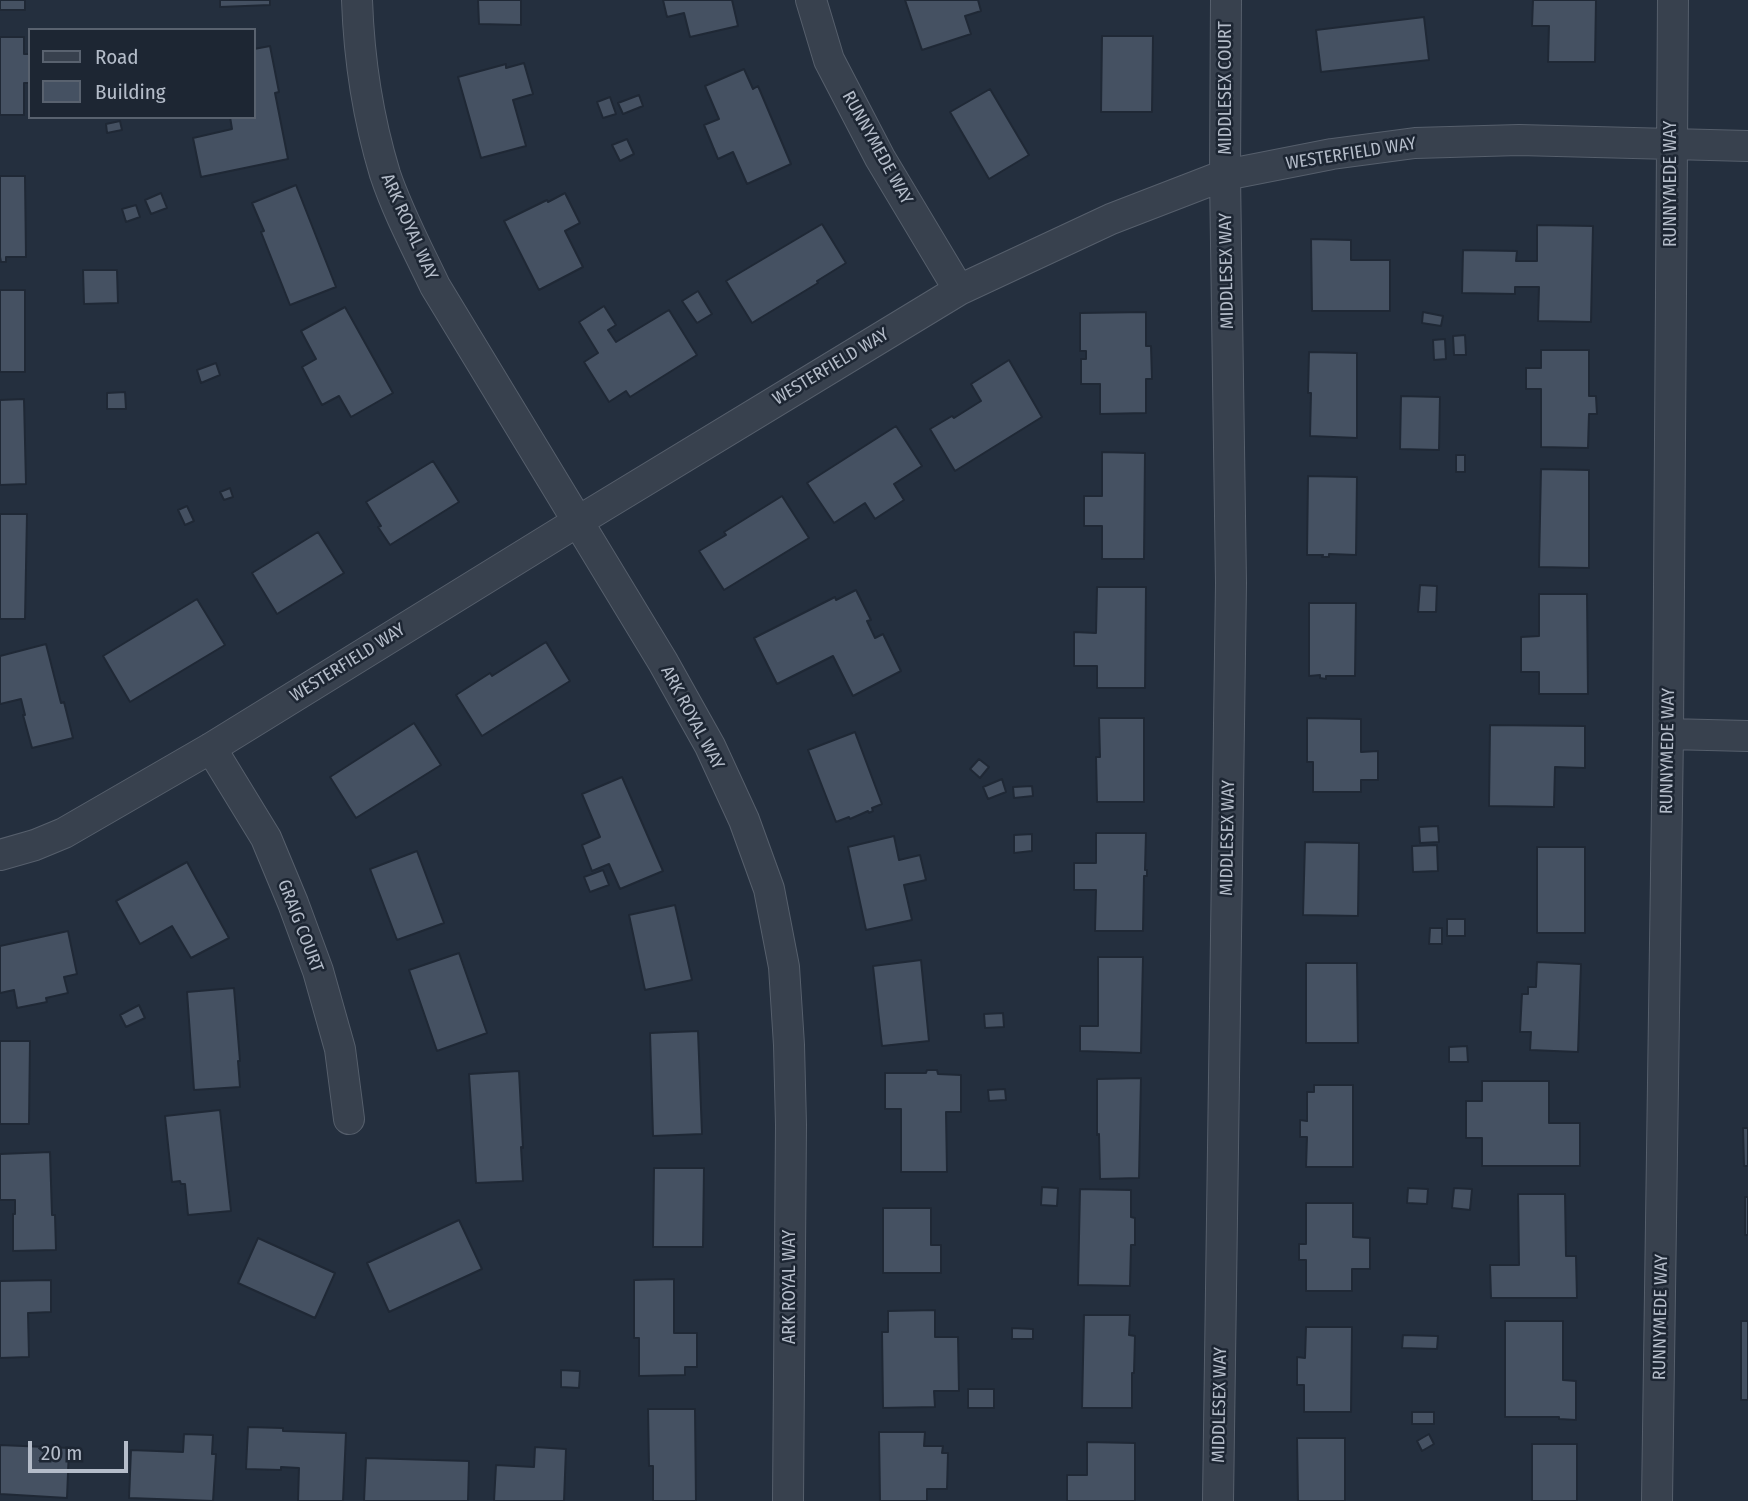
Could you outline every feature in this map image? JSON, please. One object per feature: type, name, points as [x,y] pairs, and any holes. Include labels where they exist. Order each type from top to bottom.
[{"type":"street","name":"ARK ROYAL WAY","points":[[357,0],[365,84],[373,132],[386,176],[404,221],[435,286],[663,662],[710,746],[744,820],[769,889],[783,967],[789,1045],[791,1125],[788,1501]]},
{"type":"street","name":"RUNNYMEDE WAY","points":[[811,0],[829,60],[880,158],[958,290]]},
{"type":"street","name":"MIDDLESEX COURT","points":[[1225,175],[1226,0]]},
{"type":"street","name":"RUNNYMEDE WAY","points":[[1657,1501],[1668,734],[1673,0]]},
{"type":"street","name":"WESTERFIELD WAY","points":[[0,855],[64,833],[211,748],[958,290],[1111,219],[1225,175],[1332,154],[1415,143],[1519,140],[1748,146]]},
{"type":"street","name":"MIDDLESEX WAY","points":[[1218,1501],[1231,583],[1225,175]]},
{"type":"street","points":[[1668,734],[1748,736]]},
{"type":"street","name":"GRAIG COURT","points":[[211,748],[266,838],[293,903],[318,971],[340,1049],[349,1118]]},
{"type":"building","points":[[0,0],[25,0],[25,10],[0,10]]},
{"type":"building","points":[[220,0],[270,0],[270,5],[220,7]]},
{"type":"building","points":[[478,0],[521,0],[521,25],[479,24]]},
{"type":"building","points":[[663,0],[732,0],[738,26],[690,37],[684,13],[667,17]]},
{"type":"building","points":[[905,0],[978,0],[981,11],[965,16],[971,34],[922,50]]},
{"type":"building","points":[[1533,0],[1596,0],[1595,62],[1548,62],[1549,26],[1532,26]]},
{"type":"building","points":[[1424,17],[1429,60],[1321,72],[1316,30]]},
{"type":"building","points":[[1102,36],[1153,36],[1152,112],[1101,112]]},
{"type":"building","points":[[0,37],[24,37],[24,54],[28,54],[28,83],[24,83],[24,115],[0,115]]},
{"type":"building","points":[[270,46],[279,92],[275,93],[288,159],[201,177],[193,138],[232,129],[230,119],[256,119],[256,49]]},
{"type":"building","points":[[524,63],[533,94],[513,100],[526,146],[481,158],[458,77],[506,64],[506,68]]},
{"type":"building","points":[[744,69],[753,89],[758,86],[791,164],[747,184],[733,152],[718,159],[704,125],[719,119],[705,86]]},
{"type":"building","points":[[990,89],[1029,155],[989,179],[950,112]]},
{"type":"building","points":[[639,95],[643,106],[623,114],[618,103]]},
{"type":"building","points":[[610,97],[616,114],[603,118],[597,102]]},
{"type":"building","points":[[120,121],[122,130],[107,133],[106,124]]},
{"type":"building","points":[[627,139],[634,154],[620,161],[612,145]]},
{"type":"building","points":[[0,176],[25,176],[26,257],[6,257],[6,262],[1,262],[0,257]]},
{"type":"building","points":[[296,185],[336,287],[290,305],[252,203]]},
{"type":"building","points":[[161,193],[167,208],[151,214],[145,200]]},
{"type":"building","points":[[565,193],[580,223],[565,231],[583,267],[539,290],[504,221]]},
{"type":"building","points":[[136,205],[140,217],[126,222],[122,209]]},
{"type":"building","points":[[822,224],[846,263],[752,323],[726,281]]},
{"type":"building","points":[[1537,225],[1593,226],[1591,322],[1538,321],[1539,287],[1515,287],[1515,294],[1462,293],[1463,250],[1517,251],[1516,261],[1537,261]]},
{"type":"building","points":[[1311,239],[1351,240],[1351,260],[1390,260],[1390,311],[1312,311]]},
{"type":"building","points":[[83,270],[117,270],[118,303],[84,304]]},
{"type":"building","points":[[0,290],[25,290],[25,372],[0,372]]},
{"type":"building","points":[[698,291],[712,314],[697,323],[682,301]]},
{"type":"building","points":[[604,306],[616,325],[608,330],[616,342],[669,310],[697,355],[630,397],[626,391],[609,402],[584,362],[598,353],[579,322]]},
{"type":"building","points":[[345,307],[393,393],[351,417],[339,396],[322,405],[302,367],[316,359],[301,331]]},
{"type":"building","points":[[1146,312],[1146,346],[1151,346],[1152,379],[1146,379],[1146,413],[1100,414],[1100,384],[1081,384],[1081,359],[1086,359],[1086,351],[1080,351],[1080,313]]},
{"type":"building","points":[[1423,312],[1443,316],[1441,326],[1422,323]]},
{"type":"building","points":[[1465,335],[1466,355],[1454,355],[1453,336]]},
{"type":"building","points":[[1445,339],[1446,359],[1434,360],[1433,340]]},
{"type":"building","points":[[1541,350],[1589,350],[1589,396],[1596,396],[1597,414],[1589,414],[1588,448],[1541,447],[1541,389],[1526,389],[1526,368],[1541,368]]},
{"type":"building","points":[[1309,352],[1357,353],[1357,438],[1310,436]]},
{"type":"building","points":[[1009,360],[1042,417],[955,471],[930,429],[981,401],[971,384]]},
{"type":"building","points":[[216,363],[220,375],[201,383],[197,370]]},
{"type":"building","points":[[125,392],[126,409],[107,409],[107,393]]},
{"type":"building","points":[[1401,396],[1440,397],[1439,450],[1400,449]]},
{"type":"building","points":[[24,399],[26,484],[0,485],[0,400]]},
{"type":"building","points":[[896,426],[922,466],[894,484],[904,500],[875,519],[865,503],[834,523],[807,483]]},
{"type":"building","points":[[1102,452],[1145,453],[1144,559],[1102,559],[1102,526],[1084,526],[1084,496],[1102,496]]},
{"type":"building","points":[[1456,455],[1465,455],[1465,472],[1456,472]]},
{"type":"building","points":[[433,461],[459,502],[390,545],[366,502]]},
{"type":"building","points":[[1541,469],[1589,470],[1589,568],[1539,567]]},
{"type":"building","points":[[1308,476],[1357,477],[1356,555],[1307,555]]},
{"type":"building","points":[[230,488],[233,497],[224,500],[220,492]]},
{"type":"building","points":[[782,496],[809,538],[724,590],[699,551]]},
{"type":"building","points":[[187,506],[194,521],[185,525],[178,510]]},
{"type":"building","points":[[0,514],[27,514],[25,619],[0,619]]},
{"type":"building","points":[[318,532],[344,573],[277,614],[252,573]]},
{"type":"building","points":[[1420,585],[1437,586],[1436,612],[1418,612]]},
{"type":"building","points":[[1097,587],[1146,587],[1145,688],[1097,688],[1097,666],[1074,666],[1074,632],[1096,633]]},
{"type":"building","points":[[856,590],[871,620],[867,621],[875,638],[883,634],[901,671],[853,696],[833,656],[777,684],[754,638],[835,597],[836,600]]},
{"type":"building","points":[[1539,594],[1587,594],[1588,694],[1539,694],[1539,672],[1521,672],[1521,637],[1539,636]]},
{"type":"building","points":[[197,599],[225,645],[130,702],[103,656]]},
{"type":"building","points":[[1309,603],[1356,603],[1355,676],[1326,676],[1326,679],[1320,678],[1320,675],[1309,676]]},
{"type":"building","points":[[546,642],[570,681],[482,736],[456,695]]},
{"type":"building","points":[[46,644],[73,738],[32,748],[21,699],[0,704],[0,656]]},
{"type":"building","points":[[1099,718],[1144,718],[1144,802],[1097,802]]},
{"type":"building","points":[[1307,718],[1361,719],[1361,752],[1378,751],[1378,780],[1361,780],[1361,792],[1313,792],[1313,762],[1307,762]]},
{"type":"building","points":[[414,723],[441,765],[356,818],[330,777]]},
{"type":"building","points":[[1490,725],[1585,726],[1585,768],[1555,767],[1554,807],[1489,806]]},
{"type":"building","points":[[855,732],[882,804],[872,808],[873,811],[869,813],[868,811],[836,822],[808,750]]},
{"type":"building","points":[[979,759],[989,767],[980,778],[970,769]]},
{"type":"building","points":[[622,777],[663,871],[620,889],[609,864],[592,871],[582,845],[600,837],[582,794]]},
{"type":"building","points":[[1002,779],[1006,792],[988,799],[983,787]]},
{"type":"building","points":[[1032,786],[1033,796],[1014,798],[1013,787]]},
{"type":"building","points":[[1438,826],[1439,842],[1420,843],[1419,827]]},
{"type":"building","points":[[1096,833],[1146,833],[1147,876],[1144,876],[1143,931],[1095,931],[1096,890],[1074,890],[1074,863],[1096,863]]},
{"type":"building","points":[[1032,834],[1032,851],[1014,853],[1014,835]]},
{"type":"building","points":[[894,836],[899,860],[920,855],[926,880],[904,885],[912,920],[866,930],[848,847]]},
{"type":"building","points":[[1305,842],[1359,843],[1358,916],[1303,915]]},
{"type":"building","points":[[1437,845],[1438,871],[1413,872],[1412,846]]},
{"type":"building","points":[[1537,847],[1585,847],[1585,933],[1537,933]]},
{"type":"building","points":[[417,851],[444,923],[397,940],[370,869]]},
{"type":"building","points":[[187,862],[229,938],[191,958],[172,926],[140,944],[116,901]]},
{"type":"building","points":[[603,870],[609,885],[590,892],[584,877]]},
{"type":"building","points":[[675,905],[692,980],[645,990],[629,915]]},
{"type":"building","points":[[1447,919],[1465,919],[1465,936],[1447,936]]},
{"type":"building","points":[[1430,928],[1442,928],[1442,944],[1429,944]]},
{"type":"building","points":[[68,931],[77,974],[64,977],[68,993],[46,998],[47,1002],[17,1008],[14,990],[0,993],[0,946]]},
{"type":"building","points":[[459,953],[487,1033],[437,1051],[409,970]]},
{"type":"building","points":[[1098,957],[1143,957],[1141,1053],[1080,1051],[1080,1026],[1098,1026]]},
{"type":"building","points":[[921,960],[929,1041],[882,1046],[873,966]]},
{"type":"building","points":[[1537,962],[1581,964],[1578,1052],[1530,1050],[1531,1032],[1520,1032],[1522,994],[1528,994],[1528,987],[1536,987]]},
{"type":"building","points":[[1306,963],[1357,963],[1358,1043],[1306,1043]]},
{"type":"building","points":[[234,988],[240,1087],[194,1090],[187,992]]},
{"type":"building","points":[[139,1005],[145,1018],[126,1027],[120,1015]]},
{"type":"building","points":[[1003,1013],[1004,1027],[985,1028],[984,1014]]},
{"type":"building","points":[[698,1031],[702,1134],[653,1136],[650,1033]]},
{"type":"building","points":[[0,1041],[30,1041],[29,1124],[0,1124]]},
{"type":"building","points":[[1467,1046],[1468,1062],[1449,1062],[1449,1047]]},
{"type":"building","points":[[927,1070],[937,1070],[938,1074],[961,1075],[961,1112],[946,1112],[947,1172],[901,1172],[901,1109],[885,1109],[885,1073],[926,1073]]},
{"type":"building","points":[[519,1071],[523,1181],[476,1183],[469,1074]]},
{"type":"building","points":[[1141,1078],[1139,1178],[1100,1179],[1097,1079]]},
{"type":"building","points":[[1482,1081],[1549,1081],[1549,1123],[1580,1123],[1580,1166],[1482,1166],[1482,1138],[1466,1138],[1466,1101],[1482,1101]]},
{"type":"building","points":[[1314,1085],[1353,1085],[1353,1167],[1306,1167],[1307,1137],[1300,1137],[1300,1120],[1307,1121],[1307,1092],[1314,1092]]},
{"type":"building","points":[[1005,1089],[1006,1100],[989,1101],[988,1090]]},
{"type":"building","points":[[220,1110],[231,1211],[188,1215],[185,1184],[180,1181],[172,1182],[165,1116]]},
{"type":"building","points":[[1743,1128],[1748,1128],[1748,1166],[1744,1166]]},
{"type":"building","points":[[50,1152],[56,1250],[13,1251],[15,1200],[0,1200],[0,1154]]},
{"type":"building","points":[[654,1168],[704,1168],[703,1247],[653,1247]]},
{"type":"building","points":[[1042,1187],[1058,1188],[1057,1206],[1041,1205]]},
{"type":"building","points":[[1408,1188],[1428,1189],[1427,1204],[1407,1203]]},
{"type":"building","points":[[1454,1188],[1472,1189],[1470,1210],[1452,1208]]},
{"type":"building","points":[[1080,1189],[1131,1190],[1135,1245],[1131,1245],[1130,1286],[1078,1285]]},
{"type":"building","points":[[1518,1194],[1565,1194],[1566,1256],[1576,1256],[1577,1298],[1491,1298],[1490,1265],[1519,1265]]},
{"type":"building","points":[[1745,1197],[1748,1197],[1748,1235],[1745,1235]]},
{"type":"building","points":[[1306,1203],[1353,1203],[1353,1237],[1370,1238],[1370,1269],[1352,1269],[1352,1291],[1306,1291],[1306,1260],[1299,1260],[1299,1244],[1306,1244]]},
{"type":"building","points":[[883,1208],[931,1208],[931,1245],[941,1245],[941,1273],[883,1273]]},
{"type":"building","points":[[459,1220],[482,1269],[389,1312],[367,1263]]},
{"type":"building","points":[[258,1238],[335,1273],[315,1318],[238,1283]]},
{"type":"building","points":[[674,1279],[674,1333],[697,1333],[697,1367],[685,1367],[685,1375],[639,1376],[639,1338],[634,1338],[634,1280]]},
{"type":"building","points":[[51,1280],[51,1312],[28,1313],[29,1357],[0,1358],[0,1281]]},
{"type":"building","points":[[935,1310],[935,1337],[958,1337],[959,1391],[934,1391],[935,1407],[883,1408],[882,1332],[888,1332],[888,1311]]},
{"type":"building","points":[[1084,1315],[1130,1315],[1129,1335],[1135,1336],[1132,1408],[1082,1408]]},
{"type":"building","points":[[1505,1321],[1563,1321],[1563,1380],[1576,1381],[1576,1420],[1559,1417],[1505,1417]]},
{"type":"building","points":[[1741,1321],[1748,1321],[1748,1400],[1741,1400]]},
{"type":"building","points":[[1306,1327],[1352,1327],[1351,1412],[1304,1412],[1304,1385],[1297,1385],[1297,1357],[1305,1358]]},
{"type":"building","points":[[1012,1328],[1033,1329],[1033,1339],[1012,1339]]},
{"type":"building","points":[[1403,1335],[1438,1336],[1437,1349],[1402,1348]]},
{"type":"building","points":[[561,1370],[580,1371],[579,1388],[561,1387]]},
{"type":"building","points":[[968,1389],[994,1389],[994,1408],[968,1408]]},
{"type":"building","points":[[648,1409],[695,1409],[696,1501],[653,1501]]},
{"type":"building","points":[[1412,1412],[1434,1412],[1434,1424],[1412,1424]]},
{"type":"building","points":[[248,1427],[346,1433],[343,1501],[298,1501],[299,1468],[246,1469]]},
{"type":"building","points":[[879,1432],[925,1432],[924,1446],[943,1446],[942,1453],[948,1453],[947,1489],[927,1489],[927,1501],[880,1501]]},
{"type":"building","points":[[184,1434],[213,1435],[212,1454],[216,1454],[213,1501],[129,1498],[131,1450],[183,1452]]},
{"type":"building","points":[[1429,1434],[1434,1444],[1422,1451],[1417,1441]]},
{"type":"building","points":[[1297,1438],[1345,1438],[1345,1501],[1298,1501]]},
{"type":"building","points":[[1087,1442],[1135,1443],[1135,1501],[1067,1501],[1067,1475],[1087,1475]]},
{"type":"building","points":[[1532,1444],[1577,1444],[1577,1501],[1532,1501]]},
{"type":"building","points":[[0,1445],[69,1448],[67,1498],[0,1494]]},
{"type":"building","points":[[535,1447],[566,1449],[564,1501],[494,1501],[496,1465],[534,1467]]},
{"type":"building","points":[[366,1458],[469,1461],[468,1501],[364,1501]]}]
